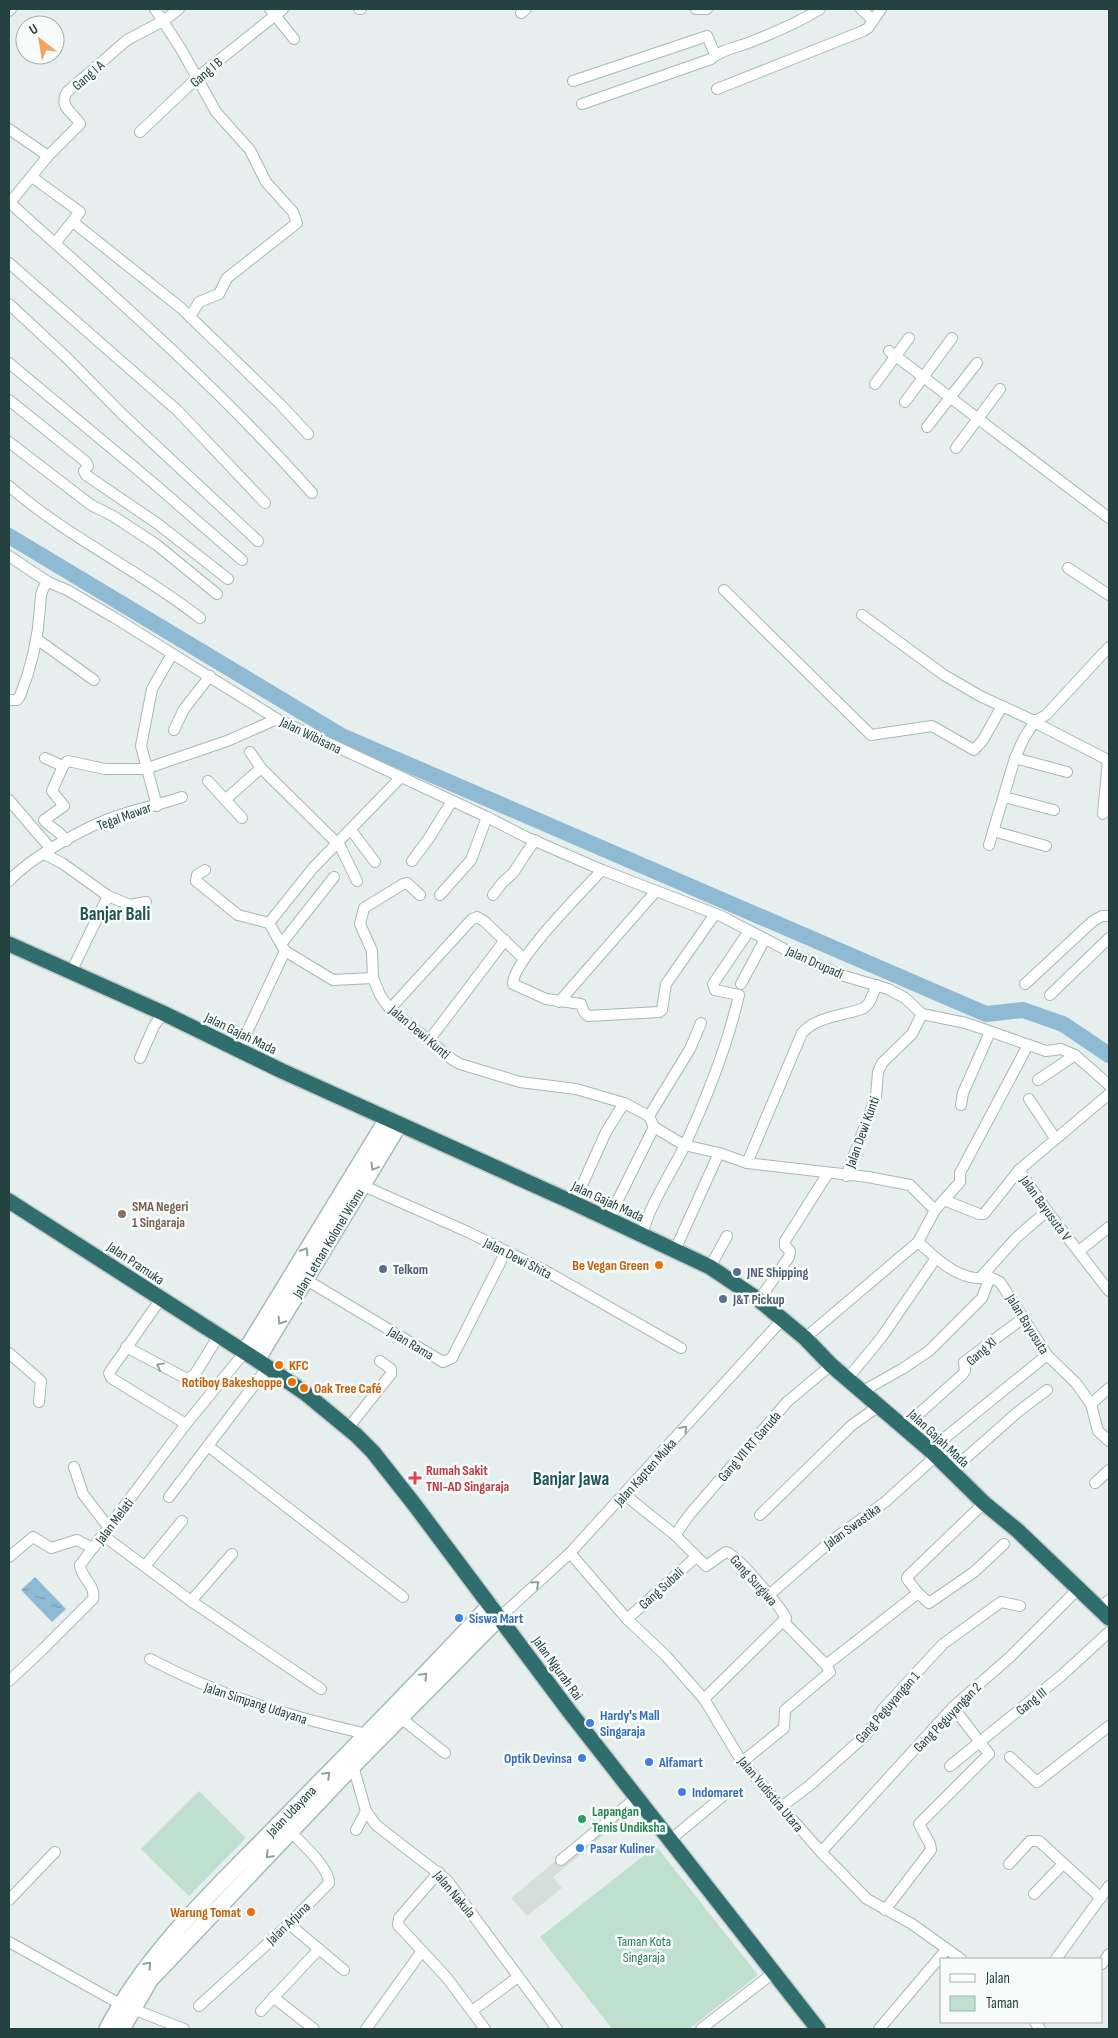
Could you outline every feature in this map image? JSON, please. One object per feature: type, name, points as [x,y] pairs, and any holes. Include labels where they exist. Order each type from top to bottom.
[{"type":"highway","name":"Jalan Gajah Mada","points":[[9,944],[163,1013],[393,1122],[642,1234],[710,1267],[759,1300],[805,1338],[831,1365],[933,1453],[984,1503],[1017,1530],[1078,1588],[1106,1609]]},
{"type":"highway","name":"Jalan Pramuka","points":[[9,1201],[125,1274],[160,1300],[256,1360]]},
{"type":"highway","name":"Jalan Ngurah Rai","points":[[256,1360],[305,1393],[348,1428],[373,1452],[569,1711],[772,1973],[818,2029]]},
{"type":"street","points":[[155,9],[198,77],[216,112],[250,150],[266,182],[293,212],[298,223],[227,278],[219,294],[199,302],[190,317]]},
{"type":"street","name":"Gang I A","points":[[9,204],[48,156],[80,124],[65,108],[64,99],[67,92],[127,40],[164,21],[178,9]]},
{"type":"street","points":[[696,9],[707,9]]},
{"type":"street","points":[[582,104],[711,60],[715,54],[788,26],[820,9]]},
{"type":"street","points":[[860,9],[873,20]]},
{"type":"street","points":[[717,89],[863,31],[881,9]]},
{"type":"street","points":[[276,11],[294,40]]},
{"type":"street","name":"Gang I B","points":[[140,132],[198,77],[276,11]]},
{"type":"street","points":[[573,81],[707,36],[715,54]]},
{"type":"street","points":[[9,129],[48,156]]},
{"type":"street","points":[[32,177],[80,212],[55,244]]},
{"type":"street","points":[[9,204],[204,380],[263,438],[312,493]]},
{"type":"street","points":[[73,222],[127,263],[190,317],[280,404],[308,434]]},
{"type":"street","points":[[9,263],[178,411],[265,503]]},
{"type":"street","points":[[9,304],[67,358],[121,413],[258,541]]},
{"type":"street","points":[[875,384],[893,353],[909,338]]},
{"type":"street","points":[[905,402],[952,338]]},
{"type":"street","points":[[893,353],[1109,518]]},
{"type":"street","points":[[9,363],[151,481],[242,560]]},
{"type":"street","points":[[928,427],[977,363]]},
{"type":"street","points":[[956,448],[1000,389]]},
{"type":"street","points":[[9,400],[86,462],[88,466],[84,471],[86,475],[158,524],[228,579]]},
{"type":"street","points":[[9,442],[91,505],[113,516],[157,545],[217,594]]},
{"type":"street","points":[[9,486],[28,503],[120,565],[165,590],[200,618]]},
{"type":"street","name":"Jalan Wibisana","points":[[9,556],[48,582],[99,608],[277,719],[400,778],[487,816]]},
{"type":"street","points":[[1068,568],[1109,596]]},
{"type":"street","points":[[9,700],[16,700],[20,696],[32,666],[38,640],[41,593],[48,582]]},
{"type":"street","points":[[724,590],[871,735],[932,726],[974,750],[983,740],[1002,706]]},
{"type":"street","points":[[862,615],[932,667],[971,691],[1108,760],[1103,814]]},
{"type":"street","points":[[38,640],[94,680]]},
{"type":"street","points":[[990,845],[992,831],[1015,758],[1024,738],[1035,722],[1044,717],[1053,708],[1109,647]]},
{"type":"street","name":"Tegal Mawar","points":[[9,882],[27,864],[66,841],[120,815],[156,806],[141,746],[152,689],[172,654]]},
{"type":"street","points":[[174,730],[184,709],[210,676]]},
{"type":"street","points":[[66,841],[61,833],[51,828],[44,820],[64,806],[52,791],[63,766],[68,761],[105,770],[146,769],[227,741],[277,719]]},
{"type":"street","points":[[250,752],[262,768],[344,852],[357,881]]},
{"type":"street","points":[[45,758],[63,766]]},
{"type":"street","points":[[1015,758],[1067,772]]},
{"type":"street","points":[[226,800],[262,768]]},
{"type":"street","points":[[269,923],[335,843],[351,830],[400,778]]},
{"type":"street","points":[[208,781],[242,818]]},
{"type":"street","points":[[156,806],[182,797]]},
{"type":"street","points":[[1004,797],[1054,810]]},
{"type":"street","points":[[9,800],[47,852],[108,896],[130,904],[146,902]]},
{"type":"street","points":[[412,861],[452,801]]},
{"type":"street","points":[[440,895],[471,860],[487,816]]},
{"type":"street","name":"Jalan Drupadi","points":[[487,816],[602,870],[715,914],[841,975],[877,985],[905,998],[922,1014]]},
{"type":"street","points":[[351,830],[375,862]]},
{"type":"street","points":[[992,831],[1046,846]]},
{"type":"street","points":[[493,895],[513,873],[535,840]]},
{"type":"street","points":[[205,870],[197,874],[196,881],[218,900],[238,916],[269,923],[283,947],[333,980],[374,978],[372,951],[360,924],[362,911],[405,883],[420,895]]},
{"type":"street","points":[[602,870],[523,958],[513,979],[513,984],[546,999],[581,1004],[588,1016],[659,1012],[662,1010],[666,984],[715,914]]},
{"type":"street","points":[[239,1049],[283,947],[334,877]]},
{"type":"street","points":[[560,1002],[656,891]]},
{"type":"street","points":[[71,972],[108,896]]},
{"type":"street","points":[[1025,984],[1093,921],[1102,916],[1109,916]]},
{"type":"street","points":[[390,1008],[472,919],[481,918],[523,958]]},
{"type":"street","points":[[642,1234],[654,1203],[684,1145],[722,1054],[739,995],[716,990],[713,984],[749,931]]},
{"type":"street","points":[[1050,995],[1109,938]]},
{"type":"street","points":[[741,984],[766,939]]},
{"type":"street","points":[[430,1039],[505,940]]},
{"type":"street","name":"Jalan Dewi Kunti","points":[[374,978],[375,987],[390,1008],[460,1064],[520,1082],[576,1089],[624,1103],[649,1116]]},
{"type":"street","points":[[747,1163],[802,1033],[807,1027],[818,1022],[864,1008],[869,1003],[877,985]]},
{"type":"street","points":[[140,1058],[154,1026],[163,1013]]},
{"type":"street","points":[[922,1014],[966,1023],[1046,1051],[1061,1049],[1075,1055],[1109,1085]]},
{"type":"street","name":"Jalan Dewi Kunti","points":[[846,1176],[876,1097],[878,1072],[882,1063],[912,1034],[922,1014]]},
{"type":"street","points":[[608,1220],[654,1127],[649,1116],[690,1049],[700,1022]]},
{"type":"street","points":[[961,1105],[963,1093],[990,1032]]},
{"type":"street","points":[[805,1338],[918,1242],[935,1210],[960,1182],[960,1173],[1028,1046]]},
{"type":"street","points":[[1038,1080],[1075,1055]]},
{"type":"street","name":"Jalan Bayusuta V","points":[[1109,1094],[1019,1170],[1047,1211],[1109,1291]]},
{"type":"street","points":[[1029,1099],[1055,1138]]},
{"type":"street","points":[[574,1203],[606,1132],[624,1103]]},
{"type":"street","name":"Jalan Letnan Kolonel Wisnu","points":[[256,1360],[306,1280],[356,1183],[393,1122]]},
{"type":"street","name":"Jalan Dewi Kunti","points":[[654,1127],[684,1145],[719,1153],[747,1163],[846,1176],[868,1177],[910,1186],[935,1210]]},
{"type":"street","points":[[675,1250],[719,1153]]},
{"type":"street","points":[[944,1200],[979,1214],[984,1214],[1019,1170]]},
{"type":"street","points":[[759,1300],[789,1257],[790,1251],[785,1246],[785,1240],[828,1173]]},
{"type":"street","name":"Jalan Letnan Kolonel Wisnu","points":[[256,1360],[292,1272],[356,1183]]},
{"type":"street","name":"Jalan Dewi Shita","points":[[356,1183],[387,1194],[506,1251],[681,1348]]},
{"type":"street","points":[[863,1391],[902,1369],[928,1351],[982,1298],[985,1277],[1016,1238],[1047,1211]]},
{"type":"street","points":[[1078,1251],[1109,1227]]},
{"type":"street","points":[[710,1267],[728,1236]]},
{"type":"street","name":"Jalan Bayusuta","points":[[918,1242],[953,1272],[972,1278],[985,1277],[1000,1282],[1009,1292],[1022,1319],[1047,1355],[1076,1383],[1091,1404],[1098,1431],[1109,1441]]},
{"type":"street","name":"Jalan Rama","points":[[292,1272],[443,1362],[452,1358],[506,1251]]},
{"type":"street","points":[[848,1378],[881,1338],[936,1258]]},
{"type":"street","points":[[160,1300],[110,1370],[110,1376],[186,1424]]},
{"type":"street","name":"Gang XI","points":[[904,1427],[962,1375],[965,1371],[964,1362],[1022,1319]]},
{"type":"street","name":"Jalan Kapten Muka","points":[[495,1611],[570,1553],[625,1495],[782,1320]]},
{"type":"street","points":[[126,1347],[187,1379],[194,1374],[218,1337]]},
{"type":"street","points":[[9,1354],[40,1381],[39,1402]]},
{"type":"street","name":"Jalan Swastika","points":[[768,1596],[830,1541],[885,1502],[933,1453],[1047,1355]]},
{"type":"street","points":[[169,1498],[208,1446],[256,1360]]},
{"type":"street","name":"Jalan Melati","points":[[9,1681],[93,1598],[93,1589],[80,1572],[80,1565],[186,1424],[256,1360]]},
{"type":"street","points":[[348,1428],[390,1374],[391,1370],[380,1360]]},
{"type":"street","name":"Gang VII RT Garuda","points":[[675,1535],[690,1514],[786,1402],[831,1365]]},
{"type":"street","points":[[1091,1404],[1109,1388]]},
{"type":"street","points":[[952,1471],[1019,1411],[1047,1390]]},
{"type":"street","points":[[760,1515],[852,1425],[878,1406]]},
{"type":"street","points":[[208,1446],[402,1597]]},
{"type":"street","points":[[74,1467],[83,1494],[106,1532],[145,1566],[191,1601],[322,1689]]},
{"type":"street","points":[[1095,1483],[1109,1470]]},
{"type":"street","points":[[625,1495],[675,1535],[696,1558]]},
{"type":"street","points":[[984,1503],[907,1579],[929,1604],[974,1572],[1004,1544]]},
{"type":"street","points":[[145,1566],[182,1521]]},
{"type":"street","points":[[9,1557],[33,1537],[51,1548],[77,1540],[93,1548]]},
{"type":"street","name":"Gang Surgiwa","points":[[696,1558],[706,1566],[726,1552],[730,1552],[740,1561],[785,1620],[828,1669]]},
{"type":"street","name":"Jalan Yudistira Utara","points":[[570,1553],[627,1619],[666,1656],[704,1699],[742,1762],[821,1852],[867,1899],[912,1924],[959,1958]]},
{"type":"street","points":[[191,1601],[232,1554]]},
{"type":"street","name":"Gang Subali","points":[[627,1619],[696,1558]]},
{"type":"street","name":"Gang Peguyangan 2","points":[[821,1852],[954,1706],[1010,1657],[1078,1588]]},
{"type":"street","points":[[742,1762],[784,1728],[785,1710],[828,1669],[918,1593]]},
{"type":"street","name":"Gang Peguyangan 1","points":[[782,1806],[809,1786],[866,1736],[883,1709],[943,1644],[1001,1602],[1020,1606]]},
{"type":"street","name":"Jalan Udayana","points":[[208,1908],[291,1832],[298,1815],[353,1766],[395,1714],[495,1611]]},
{"type":"street","points":[[704,1699],[785,1620]]},
{"type":"street","name":"Gang III","points":[[950,1766],[1061,1676],[1109,1632]]},
{"type":"street","name":"Jalan Simpang Udayana","points":[[150,1660],[193,1682],[246,1702],[367,1734]]},
{"type":"street","points":[[885,1910],[931,1850],[930,1844],[919,1824],[988,1756],[988,1751],[954,1706]]},
{"type":"street","points":[[395,1714],[445,1753]]},
{"type":"street","name":"Jalan Udayana","points":[[107,2029],[150,1980],[208,1908],[298,1815],[367,1734],[395,1714]]},
{"type":"street","points":[[1010,1757],[1037,1782],[1109,1726]]},
{"type":"street","name":"Jalan Nakula","points":[[353,1766],[366,1811],[376,1825],[439,1872],[557,2029]]},
{"type":"street","points":[[670,1840],[723,1796]]},
{"type":"street","points":[[561,1860],[637,1797]]},
{"type":"street","points":[[356,1830],[366,1811]]},
{"type":"street","name":"Jalan Arjuna","points":[[199,2006],[289,1924],[329,1883],[329,1877],[325,1869],[291,1832]]},
{"type":"street","points":[[1009,1864],[1030,1841],[1039,1840],[1100,1898]]},
{"type":"street","points":[[9,1900],[55,1852]]},
{"type":"street","points":[[1034,1894],[1063,1864]]},
{"type":"street","points":[[439,1872],[399,1918],[398,1925],[401,1931],[422,1951],[485,2029]]},
{"type":"street","points":[[1057,1958],[1109,1886]]},
{"type":"street","points":[[289,1924],[344,1970]]},
{"type":"street","points":[[9,1942],[127,2007],[184,2029]]},
{"type":"street","points":[[261,2011],[319,1949]]},
{"type":"street","points":[[879,2029],[946,1950]]},
{"type":"street","points":[[366,2029],[422,1951]]},
{"type":"street","points":[[701,2029],[772,1973]]},
{"type":"street","points":[[472,2011],[518,1977]]},
{"type":"street","points":[[273,1997],[314,2029]]},
{"type":"street","name":"Jalan Udayana","points":[[122,2029],[127,2007]]},
{"type":"shaded area","name":"Pasar Kuliner","points":[[617,1810],[624,1818],[553,1877],[562,1888],[527,1916],[511,1898]]},
{"type":"green space","points":[[199,1791],[246,1838],[189,1896],[141,1849]]},
{"type":"green space","name":"Taman Kota Singaraja","points":[[656,1846],[758,1975],[689,2029],[612,2029],[540,1937]]},
{"type":"water","points":[[35,1577],[66,1609],[52,1622],[21,1590]]},
{"type":"waterway","points":[[9,536],[342,736],[986,1014],[1023,1010],[1063,1024],[1109,1055]]},
{"type":"place","name":"SMA Negeri 1 Singaraja","points":[[122,1214]]},
{"type":"place","name":"Be Vegan Green","points":[[659,1265]]},
{"type":"place","name":"Telkom","points":[[383,1269]]},
{"type":"place","name":"JNE Shipping","points":[[737,1272]]},
{"type":"place","name":"J&T Pickup","points":[[723,1299]]},
{"type":"place","name":"KFC","points":[[279,1365]]},
{"type":"place","name":"Rotiboy Bakeshoppe","points":[[292,1382]]},
{"type":"place","name":"Oak Tree Café","points":[[304,1388]]},
{"type":"place","name":"Rumah Sakit TNI-AD Singaraja","points":[[415,1478]]},
{"type":"place","name":"Siswa Mart","points":[[459,1618]]},
{"type":"place","name":"Hardy's Mall Singaraja","points":[[590,1723]]},
{"type":"place","name":"Optik Devinsa","points":[[582,1758]]},
{"type":"place","name":"Alfamart","points":[[649,1762]]},
{"type":"place","name":"Indomaret","points":[[682,1792]]},
{"type":"place","name":"Lapangan Tenis Undiksha","points":[[582,1819]]},
{"type":"place","name":"Pasar Kuliner","points":[[580,1848]]},
{"type":"place","name":"Warung Tomat","points":[[251,1912]]},
{"type":"district","name":"Banjar Bali","points":[[115,913]]},
{"type":"district","name":"Banjar Jawa","points":[[571,1478]]}]
